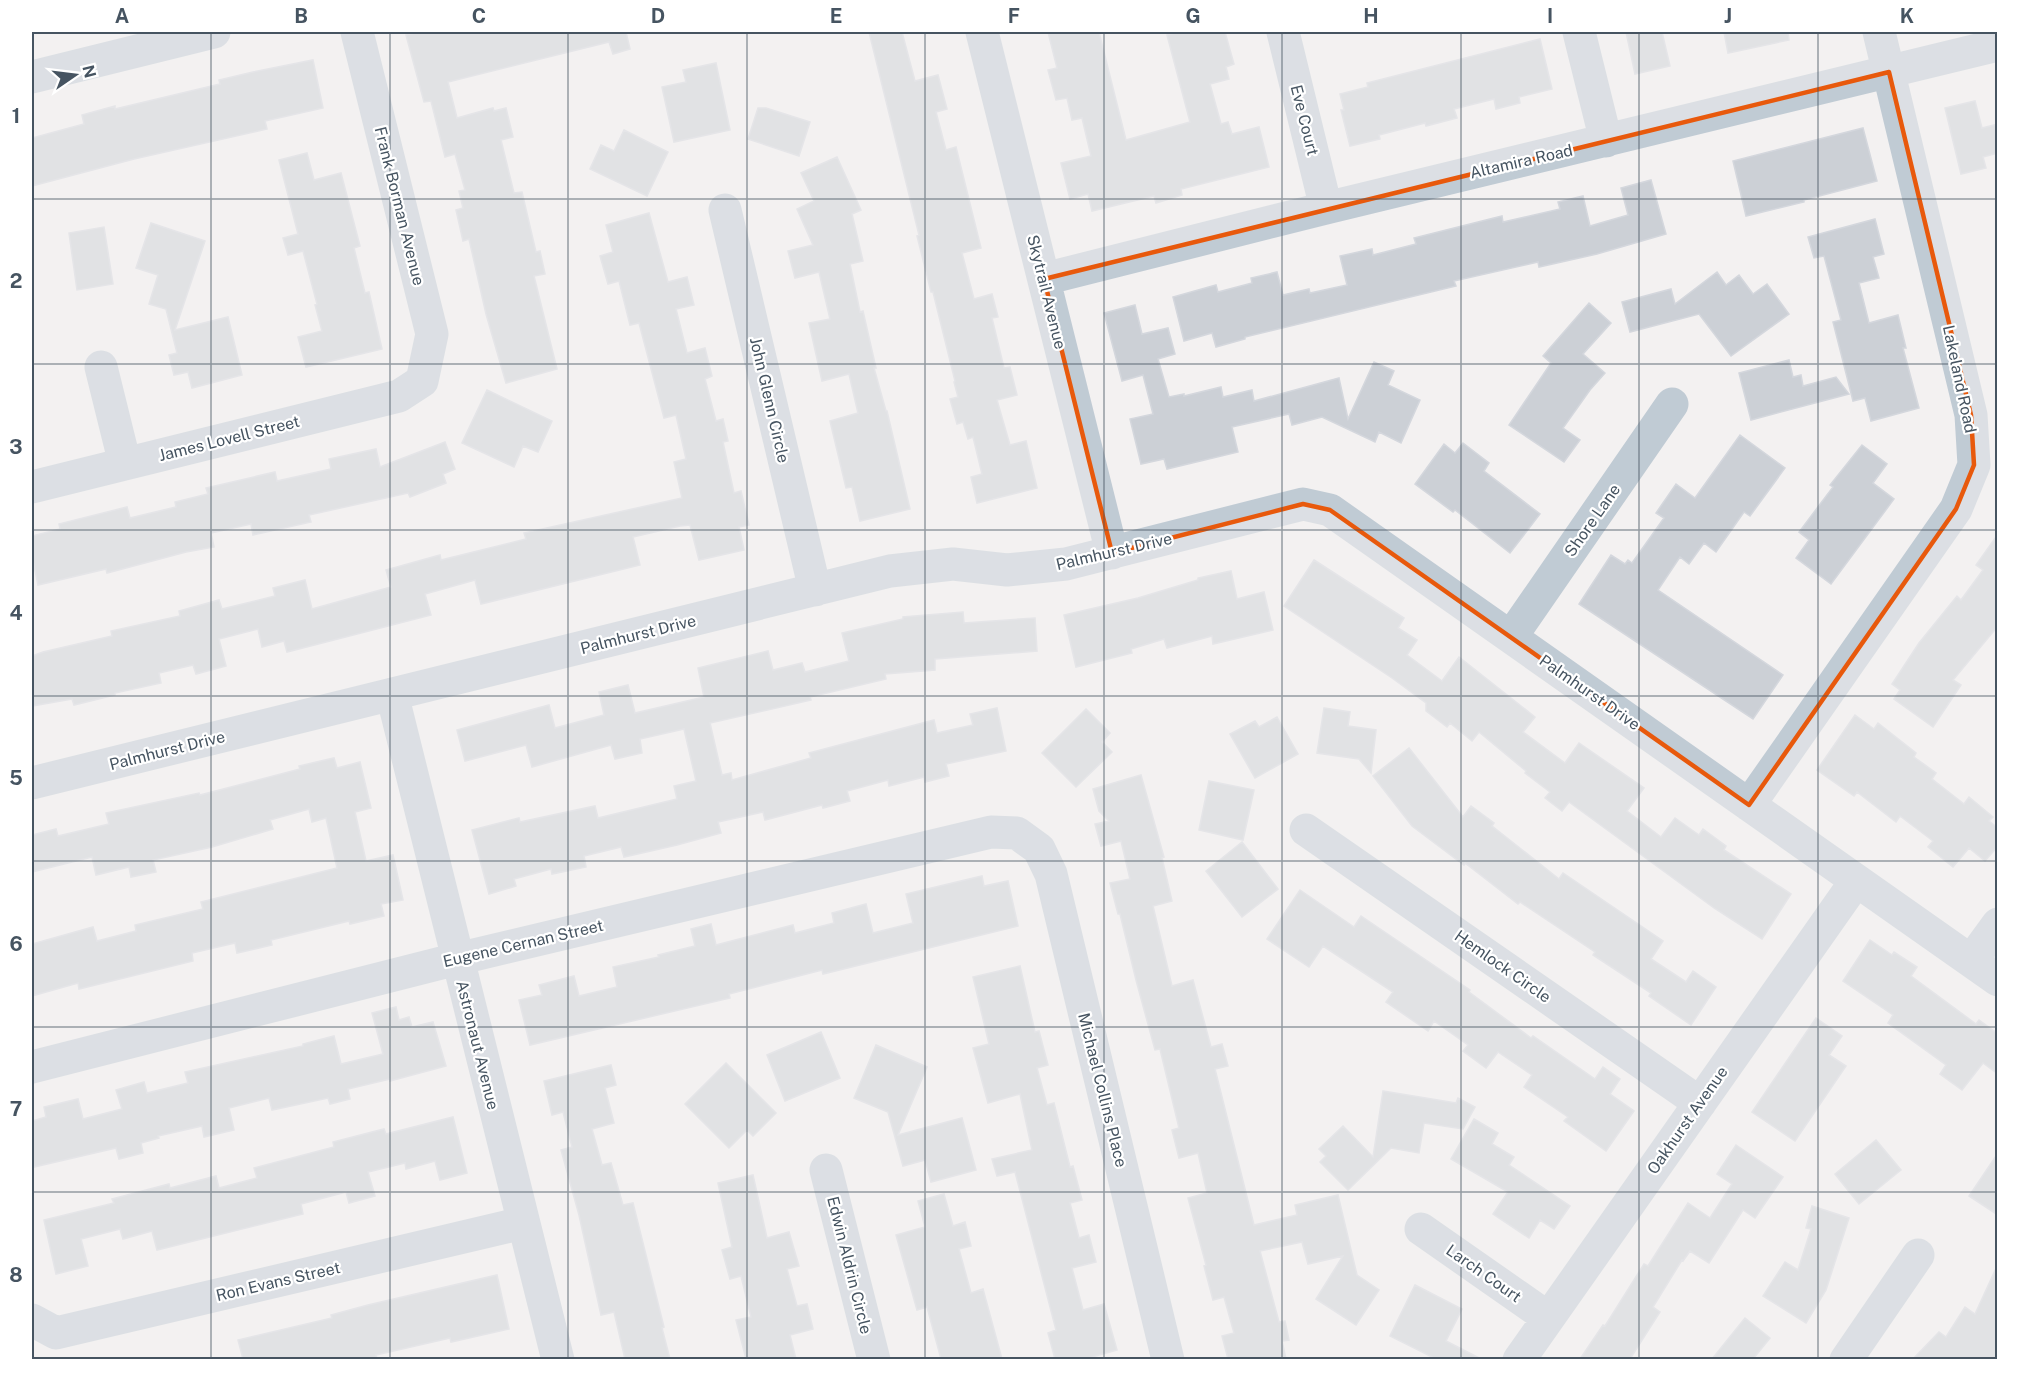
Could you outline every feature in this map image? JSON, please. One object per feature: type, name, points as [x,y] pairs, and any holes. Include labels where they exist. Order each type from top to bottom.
[{"type":"street","points":[[32,77],[214,32]]},
{"type":"street","name":"Frank Borman Avenue","points":[[357,32],[432,334],[422,381]]},
{"type":"street","name":"Skytrail Avenue","points":[[982,32],[1112,553]]},
{"type":"street","name":"Eve Court","points":[[1283,32],[1326,208]]},
{"type":"street","points":[[1580,32],[1606,141]]},
{"type":"street","name":"Lakeland Road","points":[[1749,805],[1956,509],[1974,465],[1971,414],[1879,32]]},
{"type":"street","name":"Altamira Road","points":[[1044,279],[1998,45]]},
{"type":"street","name":"John Glenn Circle","points":[[725,210],[814,590]]},
{"type":"street","points":[[101,367],[125,464]]},
{"type":"street","name":"James Lovell Street","points":[[32,487],[399,396],[422,381]]},
{"type":"street","name":"Shore Lane","points":[[1511,637],[1672,404]]},
{"type":"street","name":"Palmhurst Drive","points":[[32,783],[890,571],[953,564],[1007,570],[1066,564],[1303,504],[1330,510],[1998,980]]},
{"type":"street","name":"Astronaut Avenue","points":[[392,694],[558,1359]]},
{"type":"street","name":"Hemlock Circle","points":[[1306,830],[1700,1103]]},
{"type":"street","name":"Eugene Cernan Street","points":[[32,1067],[457,959],[991,832],[1017,833]]},
{"type":"street","name":"Michael Collins Place","points":[[1017,833],[1039,849],[1051,874],[1168,1359]]},
{"type":"street","name":"Oakhurst Avenue","points":[[1519,1359],[1856,881]]},
{"type":"street","points":[[1971,961],[1998,924]]},
{"type":"street","name":"Edwin Aldrin Circle","points":[[826,1170],[874,1359]]},
{"type":"street","name":"Ron Evans Street","points":[[33,1321],[56,1333],[523,1223]]},
{"type":"street","name":"Larch Court","points":[[1421,1228],[1547,1317]]},
{"type":"street","points":[[1846,1359],[1918,1255]]},
{"type":"highlighted area","points":[[1889,72],[1971,415],[1974,465],[1956,509],[1749,805],[1330,510],[1303,504],[1112,553],[1044,279]]},
{"type":"building","points":[[420,32],[626,32],[630,49],[613,54],[609,42],[448,82],[457,118],[493,108],[494,111],[506,108],[513,137],[501,140],[514,193],[522,192],[536,252],[540,251],[545,274],[534,276],[557,369],[506,383],[486,314],[469,239],[463,241],[456,210],[463,208],[459,191],[465,190],[455,154],[445,157],[431,101],[424,102],[406,35]]},
{"type":"building","points":[[869,32],[902,32],[915,81],[938,75],[947,109],[936,112],[946,150],[956,147],[981,248],[962,253],[974,299],[992,294],[998,317],[992,318],[1004,368],[1010,367],[1017,395],[997,400],[1010,445],[1026,441],[1037,488],[977,503],[971,477],[982,474],[973,437],[968,439],[963,422],[957,424],[950,399],[958,397],[955,381],[917,236],[919,235]]},
{"type":"building","points":[[1048,32],[1099,32],[1126,140],[1190,122],[1167,35],[1179,32],[1225,32],[1234,64],[1226,67],[1229,79],[1210,84],[1221,124],[1228,122],[1232,134],[1259,127],[1269,167],[1181,189],[1182,195],[1156,203],[1154,196],[1092,211],[1088,194],[1070,199],[1061,163],[1091,156],[1082,118],[1072,120],[1067,98],[1056,100],[1048,70],[1057,68]]},
{"type":"building","points":[[1626,32],[1662,32],[1670,66],[1635,74]]},
{"type":"building","points":[[1724,32],[1788,32],[1789,40],[1728,53]]},
{"type":"building","points":[[1540,39],[1552,89],[1519,97],[1520,103],[1496,109],[1494,99],[1454,109],[1457,118],[1426,126],[1425,123],[1379,135],[1380,139],[1350,146],[1341,110],[1344,110],[1340,94],[1368,87],[1367,83]]},
{"type":"building","points":[[313,60],[323,108],[265,121],[267,129],[134,159],[32,186],[32,138],[84,124],[82,115],[220,84],[219,80]]},
{"type":"building","points":[[716,63],[730,130],[674,142],[662,87],[686,82],[683,70]]},
{"type":"building","points":[[1975,101],[1982,128],[1998,124],[1998,153],[1983,157],[1986,168],[1961,174],[1945,108]]},
{"type":"building","points":[[758,108],[766,108],[810,122],[799,156],[748,139]]},
{"type":"building","points":[[1863,128],[1877,181],[1746,216],[1733,161]]},
{"type":"building","points":[[624,130],[668,152],[647,196],[590,169],[601,145],[614,151]]},
{"type":"building","points":[[307,153],[314,180],[341,173],[360,246],[354,248],[365,293],[369,292],[382,349],[306,367],[298,337],[322,331],[303,251],[288,255],[283,238],[298,234],[279,160]]},
{"type":"building","points":[[837,157],[861,210],[852,214],[863,261],[850,264],[910,509],[860,521],[852,487],[846,488],[830,421],[858,413],[849,374],[822,381],[809,323],[830,319],[819,272],[795,278],[788,251],[813,245],[797,209],[814,201],[801,173]]},
{"type":"building","points":[[1651,180],[1666,234],[1597,254],[1539,267],[1538,262],[1454,281],[1456,286],[1245,337],[1245,339],[1216,347],[1212,333],[1184,341],[1173,297],[1216,285],[1218,292],[1252,283],[1251,278],[1277,272],[1283,295],[1309,289],[1310,293],[1347,285],[1340,256],[1372,249],[1373,255],[1416,244],[1414,238],[1502,216],[1503,222],[1560,209],[1558,202],[1583,196],[1590,226],[1628,215],[1621,188]]},
{"type":"building","points":[[649,213],[668,282],[687,277],[694,305],[676,309],[687,353],[705,348],[712,376],[705,379],[716,421],[723,419],[728,441],[723,442],[734,493],[741,491],[749,525],[739,527],[744,550],[699,560],[690,525],[680,526],[633,537],[640,565],[481,604],[475,580],[425,594],[431,615],[287,652],[284,641],[262,647],[258,629],[219,639],[226,666],[196,674],[193,665],[159,673],[161,683],[115,693],[115,695],[74,705],[72,699],[32,706],[32,656],[43,652],[112,636],[111,631],[180,616],[179,611],[219,600],[222,609],[275,596],[273,588],[305,580],[312,609],[391,587],[386,570],[440,555],[441,560],[526,539],[524,533],[682,498],[674,462],[686,459],[676,415],[664,418],[639,323],[630,325],[619,281],[608,284],[600,256],[613,252],[606,225]]},
{"type":"building","points":[[1875,219],[1884,254],[1873,257],[1879,278],[1859,283],[1869,323],[1898,315],[1906,348],[1903,348],[1919,408],[1871,421],[1865,398],[1853,401],[1833,322],[1841,320],[1824,256],[1814,258],[1808,237]]},
{"type":"building","points":[[151,223],[205,241],[175,330],[228,317],[242,375],[192,388],[188,372],[174,375],[169,355],[177,353],[166,309],[149,304],[158,275],[136,268]]},
{"type":"building","points":[[104,227],[113,284],[77,290],[69,233]]},
{"type":"building","points":[[1717,272],[1726,285],[1739,275],[1753,294],[1767,284],[1789,314],[1731,356],[1699,314],[1630,332],[1622,302],[1671,289],[1675,304]]},
{"type":"building","points":[[1589,303],[1611,323],[1583,354],[1605,373],[1563,428],[1580,440],[1564,462],[1509,425],[1551,363],[1543,356]]},
{"type":"building","points":[[1135,305],[1142,334],[1168,328],[1175,354],[1158,359],[1169,397],[1184,394],[1184,396],[1221,387],[1223,397],[1252,390],[1254,401],[1339,378],[1348,419],[1374,362],[1394,371],[1388,385],[1420,400],[1401,443],[1379,432],[1375,442],[1322,417],[1292,425],[1289,414],[1232,427],[1238,452],[1167,469],[1164,459],[1141,464],[1130,419],[1153,414],[1143,375],[1122,381],[1104,313]]},
{"type":"building","points":[[1789,360],[1793,377],[1801,375],[1803,386],[1836,377],[1849,394],[1751,420],[1739,373]]},
{"type":"building","points":[[487,390],[552,421],[538,452],[523,446],[514,467],[462,443]]},
{"type":"building","points":[[1740,435],[1785,468],[1750,516],[1744,512],[1716,552],[1704,543],[1689,564],[1680,557],[1658,590],[1783,675],[1753,719],[1579,604],[1611,555],[1625,564],[1628,560],[1632,563],[1664,518],[1656,513],[1676,484],[1695,498]]},
{"type":"building","points":[[445,442],[455,469],[443,474],[446,483],[410,497],[408,493],[309,515],[311,522],[253,535],[251,524],[211,533],[214,547],[107,573],[106,569],[38,585],[32,556],[32,536],[60,529],[59,524],[127,507],[130,518],[176,507],[175,502],[208,494],[206,488],[275,472],[277,481],[331,469],[329,459],[376,449],[380,467]]},
{"type":"building","points":[[1463,443],[1489,463],[1484,471],[1540,514],[1510,553],[1455,510],[1453,512],[1415,484],[1444,444],[1455,453]]},
{"type":"building","points":[[1862,445],[1887,464],[1873,483],[1894,499],[1831,584],[1796,558],[1809,540],[1799,532],[1833,487],[1830,485]]},
{"type":"building","points":[[1998,534],[1998,626],[1953,680],[1961,685],[1933,727],[1894,699],[1900,690],[1892,684],[1919,643],[1957,596],[1961,600],[1983,570],[1976,565]]},
{"type":"building","points":[[1314,560],[1404,618],[1398,628],[1417,640],[1407,655],[1442,681],[1459,657],[1535,717],[1523,732],[1565,763],[1579,743],[1644,788],[1627,811],[1661,837],[1675,818],[1699,835],[1703,829],[1726,846],[1724,850],[1791,894],[1762,939],[1714,908],[1569,802],[1562,811],[1545,798],[1550,792],[1479,732],[1472,741],[1450,723],[1447,727],[1426,711],[1426,703],[1284,606]]},
{"type":"building","points":[[1231,571],[1237,599],[1264,592],[1273,630],[1213,644],[1212,636],[1167,648],[1164,639],[1131,649],[1132,653],[1076,667],[1064,615],[1138,598],[1198,580],[1198,578]]},
{"type":"building","points":[[963,612],[964,623],[1035,618],[1037,651],[935,659],[935,670],[885,674],[886,679],[810,697],[811,700],[710,723],[722,775],[731,773],[732,780],[811,758],[809,753],[934,720],[937,733],[973,725],[970,714],[997,708],[1006,751],[946,764],[949,776],[925,782],[924,777],[889,786],[888,780],[847,791],[850,801],[823,808],[822,805],[765,820],[763,812],[718,822],[721,833],[677,845],[624,857],[621,847],[584,856],[586,867],[552,874],[551,869],[514,879],[516,886],[489,894],[472,830],[519,818],[520,822],[595,806],[598,818],[677,799],[674,786],[696,781],[684,729],[640,739],[642,753],[615,759],[611,745],[532,767],[526,745],[465,761],[457,730],[549,705],[555,728],[604,715],[599,692],[628,685],[635,713],[704,697],[698,668],[768,651],[773,670],[802,663],[805,672],[849,661],[842,633],[903,619],[903,617]]},
{"type":"building","points":[[1324,708],[1350,712],[1348,726],[1376,730],[1371,773],[1359,759],[1317,753]]},
{"type":"building","points":[[1086,709],[1110,733],[1102,742],[1112,752],[1076,787],[1042,753]]},
{"type":"building","points":[[1855,715],[1874,729],[1878,723],[1916,753],[1914,757],[1936,773],[1932,779],[1964,804],[1969,797],[1993,817],[1989,821],[1998,828],[1998,846],[1985,861],[1969,848],[1953,867],[1928,847],[1933,841],[1900,816],[1896,822],[1857,792],[1854,796],[1817,770]]},
{"type":"building","points":[[1277,717],[1298,754],[1255,778],[1230,734],[1255,721],[1259,727]]},
{"type":"building","points":[[1409,748],[1463,817],[1471,806],[1494,823],[1492,826],[1559,879],[1563,873],[1663,941],[1651,959],[1686,982],[1693,971],[1716,987],[1691,1025],[1649,996],[1651,993],[1593,955],[1595,952],[1520,902],[1518,904],[1412,826],[1373,776]]},
{"type":"building","points":[[334,758],[337,768],[360,762],[371,808],[355,812],[366,861],[393,855],[403,900],[381,904],[384,916],[350,924],[349,921],[271,940],[272,945],[237,953],[235,943],[192,953],[193,961],[79,989],[78,983],[32,996],[32,944],[93,927],[97,941],[136,931],[135,925],[203,909],[201,902],[337,868],[326,818],[312,822],[309,809],[270,820],[273,829],[212,847],[153,860],[156,872],[131,877],[129,867],[96,875],[92,857],[32,872],[32,835],[56,829],[58,836],[109,824],[106,813],[199,793],[200,795]]},
{"type":"building","points":[[1141,775],[1164,857],[1162,858],[1172,901],[1153,906],[1172,986],[1193,980],[1211,1047],[1222,1044],[1228,1066],[1215,1069],[1254,1225],[1297,1215],[1295,1205],[1338,1195],[1357,1275],[1379,1290],[1356,1325],[1316,1299],[1343,1256],[1308,1264],[1302,1242],[1260,1251],[1279,1322],[1285,1321],[1289,1340],[1282,1341],[1286,1359],[1228,1359],[1222,1336],[1234,1333],[1224,1297],[1213,1300],[1204,1266],[1206,1265],[1188,1198],[1207,1193],[1198,1153],[1179,1158],[1172,1130],[1179,1128],[1160,1049],[1155,1050],[1110,883],[1130,879],[1121,841],[1101,846],[1095,824],[1109,821],[1099,811],[1093,789]]},
{"type":"building","points":[[1209,781],[1254,790],[1243,840],[1199,830]]},
{"type":"building","points":[[1242,842],[1278,889],[1242,917],[1206,871]]},
{"type":"building","points":[[982,876],[984,886],[1008,881],[1018,926],[823,974],[822,970],[729,994],[730,998],[530,1045],[519,1000],[542,995],[539,985],[574,976],[579,996],[617,987],[613,967],[695,946],[691,929],[711,924],[716,945],[793,925],[795,933],[834,923],[832,913],[866,904],[873,933],[913,923],[906,894]]},
{"type":"building","points":[[1300,890],[1354,927],[1361,916],[1470,990],[1469,992],[1531,1038],[1533,1036],[1595,1079],[1603,1067],[1620,1079],[1610,1094],[1634,1111],[1606,1151],[1564,1121],[1568,1117],[1524,1087],[1532,1075],[1498,1052],[1486,1068],[1463,1051],[1468,1045],[1434,1021],[1428,1031],[1386,1002],[1393,992],[1323,946],[1309,967],[1267,939]]},
{"type":"building","points":[[1870,940],[1892,955],[1894,952],[1917,967],[1911,976],[1976,1024],[1979,1020],[1998,1034],[1998,1074],[1983,1063],[1962,1090],[1940,1074],[1946,1065],[1888,1023],[1893,1015],[1843,981]]},
{"type":"building","points":[[1020,966],[1035,1032],[1039,1031],[1048,1065],[1037,1068],[1047,1105],[1054,1103],[1070,1167],[1073,1166],[1082,1200],[1070,1203],[1079,1238],[1089,1235],[1096,1262],[1072,1268],[1083,1310],[1104,1304],[1117,1350],[1085,1359],[1055,1359],[1048,1333],[1056,1330],[1015,1172],[997,1176],[992,1159],[1032,1150],[1020,1094],[988,1103],[973,1048],[989,1044],[973,977]]},
{"type":"building","points":[[396,1007],[399,1020],[409,1017],[412,1027],[433,1022],[446,1066],[390,1081],[390,1079],[348,1089],[350,1099],[330,1104],[328,1098],[272,1110],[269,1098],[229,1108],[234,1130],[204,1137],[202,1126],[158,1136],[159,1138],[141,1143],[143,1153],[119,1159],[116,1148],[34,1167],[32,1121],[46,1117],[44,1107],[78,1099],[83,1119],[122,1109],[116,1090],[144,1082],[147,1093],[188,1083],[185,1072],[303,1046],[303,1044],[334,1036],[341,1064],[383,1054],[372,1013]]},
{"type":"building","points":[[1816,1018],[1842,1036],[1829,1055],[1846,1066],[1795,1141],[1752,1112]]},
{"type":"building","points":[[821,1032],[840,1078],[785,1101],[767,1055]]},
{"type":"building","points":[[876,1045],[927,1067],[898,1135],[962,1118],[976,1170],[931,1182],[925,1160],[903,1166],[888,1112],[854,1098]]},
{"type":"building","points":[[726,1063],[776,1113],[753,1136],[747,1130],[729,1148],[685,1104]]},
{"type":"building","points":[[611,1065],[616,1085],[605,1088],[614,1123],[592,1129],[602,1165],[611,1163],[623,1205],[633,1203],[670,1359],[625,1359],[614,1312],[601,1315],[579,1215],[561,1150],[572,1147],[563,1112],[552,1115],[544,1081]]},
{"type":"building","points":[[1383,1091],[1456,1103],[1458,1098],[1475,1107],[1463,1129],[1424,1123],[1419,1153],[1391,1148],[1348,1190],[1320,1162],[1326,1156],[1319,1149],[1343,1126],[1373,1157]]},
{"type":"building","points":[[453,1117],[467,1173],[440,1180],[435,1161],[406,1169],[405,1163],[368,1172],[375,1196],[349,1203],[346,1192],[301,1204],[303,1214],[157,1250],[152,1231],[123,1239],[120,1229],[81,1239],[88,1266],[56,1274],[44,1220],[114,1203],[112,1199],[169,1184],[170,1188],[216,1176],[219,1188],[257,1178],[254,1168],[334,1147],[333,1142],[384,1129],[386,1134]]},
{"type":"building","points":[[1474,1119],[1498,1133],[1492,1144],[1514,1157],[1509,1165],[1570,1206],[1554,1229],[1540,1220],[1529,1238],[1493,1214],[1508,1192],[1451,1159]]},
{"type":"building","points":[[1876,1140],[1901,1170],[1859,1204],[1835,1174]]},
{"type":"building","points":[[1736,1145],[1783,1177],[1755,1218],[1743,1210],[1709,1263],[1690,1251],[1682,1260],[1653,1307],[1660,1312],[1630,1359],[1580,1359],[1603,1325],[1605,1326],[1644,1264],[1648,1266],[1688,1203],[1710,1218],[1732,1184],[1717,1174]]},
{"type":"building","points":[[1998,1153],[1998,1215],[1969,1196]]},
{"type":"building","points":[[753,1175],[767,1238],[789,1232],[799,1266],[787,1269],[797,1306],[807,1304],[813,1329],[790,1335],[796,1359],[746,1359],[736,1320],[751,1317],[741,1276],[730,1279],[722,1250],[732,1247],[718,1183]]},
{"type":"building","points":[[944,1194],[953,1226],[965,1222],[971,1246],[959,1249],[971,1293],[983,1289],[1002,1359],[941,1359],[927,1307],[917,1310],[896,1235],[925,1227],[918,1201]]},
{"type":"building","points":[[1812,1206],[1849,1218],[1826,1290],[1806,1323],[1763,1296],[1785,1262],[1798,1270],[1811,1229],[1806,1228]]},
{"type":"building","points":[[1998,1264],[1998,1359],[1913,1359],[1939,1332],[1946,1337],[1965,1307],[1975,1314]]},
{"type":"building","points":[[497,1275],[509,1329],[451,1342],[450,1338],[376,1355],[377,1359],[243,1359],[238,1340],[332,1318],[331,1315],[368,1305]]},
{"type":"building","points":[[1415,1285],[1462,1309],[1446,1341],[1481,1359],[1436,1359],[1390,1336]]},
{"type":"building","points":[[1745,1318],[1770,1338],[1753,1359],[1712,1359]]}]
